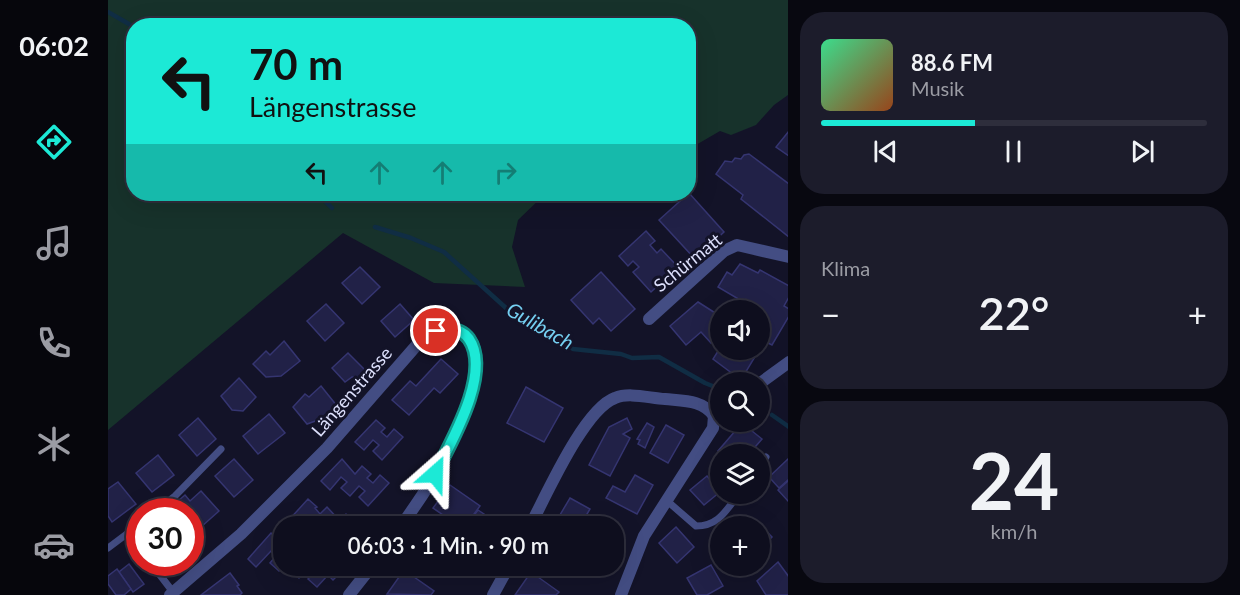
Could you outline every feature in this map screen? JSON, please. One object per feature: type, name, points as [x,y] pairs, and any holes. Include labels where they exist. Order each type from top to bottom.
[{"type":"street","name":"Schürmatt","points":[[649,319],[724,251],[737,245],[788,257]]},
{"type":"street","name":"Längenstrasse","points":[[172,594],[241,534],[320,455],[422,339],[436,331],[450,328],[466,335],[474,346],[477,360],[476,376],[461,420],[435,474],[408,516]]},
{"type":"street","points":[[770,376],[788,363]]},
{"type":"street","points":[[535,516],[583,428],[605,403],[626,395],[681,400],[701,404],[710,410]]},
{"type":"street","points":[[621,595],[644,536],[710,432]]},
{"type":"street","points":[[349,595],[364,576]]},
{"type":"street","points":[[493,595],[503,576]]},
{"type":"lane","points":[[172,498],[221,449]]},
{"type":"lane","points":[[666,500],[696,526],[713,524],[730,504]]},
{"type":"lane","points":[[108,548],[126,534]]},
{"type":"lane","points":[[160,576],[172,594]]},
{"type":"green space","points":[[108,0],[788,0],[788,95],[774,105],[756,125],[731,135],[720,131],[696,145],[696,18],[126,18],[126,201],[538,201],[518,220],[512,247],[525,287],[434,283],[343,233],[108,430]]},
{"type":"building","points":[[788,132],[788,155],[776,147]]},
{"type":"building","points":[[749,154],[788,183],[788,236],[741,199],[743,195],[716,174],[725,161],[732,162],[735,158],[741,159],[744,155]]},
{"type":"building","points":[[680,201],[696,201],[724,232],[695,259],[659,220]]},
{"type":"building","points":[[646,231],[655,241],[650,245],[657,253],[661,249],[678,267],[651,292],[633,272],[639,267],[633,261],[628,266],[619,256]]},
{"type":"building","points":[[740,264],[758,273],[760,270],[788,285],[788,299],[784,306],[788,308],[788,318],[772,345],[770,344],[770,300],[740,300],[718,287],[727,272],[732,275]]},
{"type":"building","points":[[360,267],[380,287],[362,304],[342,283]]},
{"type":"building","points":[[601,272],[635,309],[611,331],[599,318],[593,324],[571,300]]},
{"type":"building","points":[[698,302],[710,310],[710,342],[701,332],[686,345],[670,326]]},
{"type":"building","points":[[326,304],[344,323],[325,341],[307,321]]},
{"type":"building","points":[[400,304],[414,320],[395,337],[381,321]]},
{"type":"building","points":[[284,341],[300,361],[281,376],[266,377],[253,364],[266,351],[270,355]]},
{"type":"building","points":[[348,353],[364,369],[363,377],[352,377],[345,382],[332,368]]},
{"type":"building","points":[[441,359],[458,374],[440,393],[434,388],[409,415],[392,400],[410,381],[416,386]]},
{"type":"building","points":[[714,360],[753,360],[746,372],[730,372]]},
{"type":"building","points":[[239,378],[256,397],[243,411],[232,410],[221,396]]},
{"type":"building","points":[[321,386],[337,406],[321,419],[307,424],[293,407],[305,394],[309,397]]},
{"type":"building","points":[[526,387],[563,408],[544,442],[507,423]]},
{"type":"building","points":[[269,414],[285,433],[258,454],[243,436]]},
{"type":"building","points":[[198,418],[216,439],[197,456],[179,435]]},
{"type":"building","points":[[627,418],[632,429],[623,434],[630,438],[610,476],[589,465],[609,427]]},
{"type":"building","points":[[376,420],[385,428],[381,432],[387,437],[394,429],[403,437],[382,460],[373,451],[379,445],[373,440],[364,450],[355,442]]},
{"type":"building","points":[[647,423],[654,427],[645,448],[638,444],[640,440],[637,439]]},
{"type":"building","points":[[666,425],[684,435],[668,463],[650,453]]},
{"type":"building","points":[[734,432],[753,432],[762,439],[758,444],[724,444]]},
{"type":"building","points":[[158,455],[174,475],[152,492],[136,473]]},
{"type":"building","points":[[234,459],[253,480],[234,497],[215,476]]},
{"type":"building","points":[[342,459],[355,474],[362,466],[371,474],[367,478],[373,483],[380,475],[389,483],[368,506],[359,497],[365,491],[359,486],[350,496],[341,488],[347,482],[341,477],[330,490],[321,481]]},
{"type":"building","points":[[788,459],[788,480],[779,488],[770,476]]},
{"type":"building","points":[[635,475],[653,485],[637,514],[606,498],[613,486],[625,492]]},
{"type":"building","points":[[707,476],[710,480],[710,500],[704,505],[690,490]]},
{"type":"building","points":[[788,481],[788,501],[778,490]]},
{"type":"building","points":[[118,482],[131,498],[126,498],[126,512],[112,522],[108,516],[108,489]]},
{"type":"building","points":[[450,485],[480,506],[472,516],[445,516],[433,508]]},
{"type":"building","points":[[201,491],[219,511],[204,524],[204,498],[193,498]]},
{"type":"building","points":[[570,498],[590,509],[586,516],[559,516]]},
{"type":"building","points":[[308,499],[317,507],[315,508],[320,514],[327,507],[335,516],[293,516]]},
{"type":"building","points":[[478,510],[487,516],[474,516]]},
{"type":"building","points":[[676,527],[694,547],[677,563],[659,543]]},
{"type":"building","points":[[271,533],[273,553],[271,551],[256,567],[248,559]]},
{"type":"building","points":[[778,562],[788,576],[788,595],[766,595],[757,581],[763,576],[770,576],[770,569]]},
{"type":"building","points":[[126,566],[126,576],[138,576],[144,584],[133,592],[119,572]]},
{"type":"building","points":[[710,566],[710,576],[717,576],[723,586],[707,595],[697,595],[687,578]]},
{"type":"building","points":[[117,569],[131,589],[124,595],[116,595],[108,584],[108,576]]},
{"type":"building","points":[[230,573],[239,585],[237,586],[242,593],[240,595],[201,595]]},
{"type":"building","points":[[311,576],[327,576],[317,587],[308,579]]},
{"type":"building","points":[[400,576],[413,576],[434,591],[431,595],[387,594]]},
{"type":"building","points":[[528,576],[537,576],[559,592],[556,595],[515,595]]},
{"type":"waterway","name":"Gulibach","points":[[108,12],[126,22]]},
{"type":"waterway","name":"Gulibach","points":[[325,201],[332,208]]},
{"type":"waterway","name":"Gulibach","points":[[375,227],[411,238],[444,252],[506,308],[549,332],[573,349],[621,354],[632,358],[659,357],[710,385]]},
{"type":"waterway","name":"Gulibach","points":[[772,415],[788,426]]},
{"type":"route","points":[[435,474],[461,420],[476,376],[477,360],[474,346],[466,335],[450,328],[436,331]]}]
